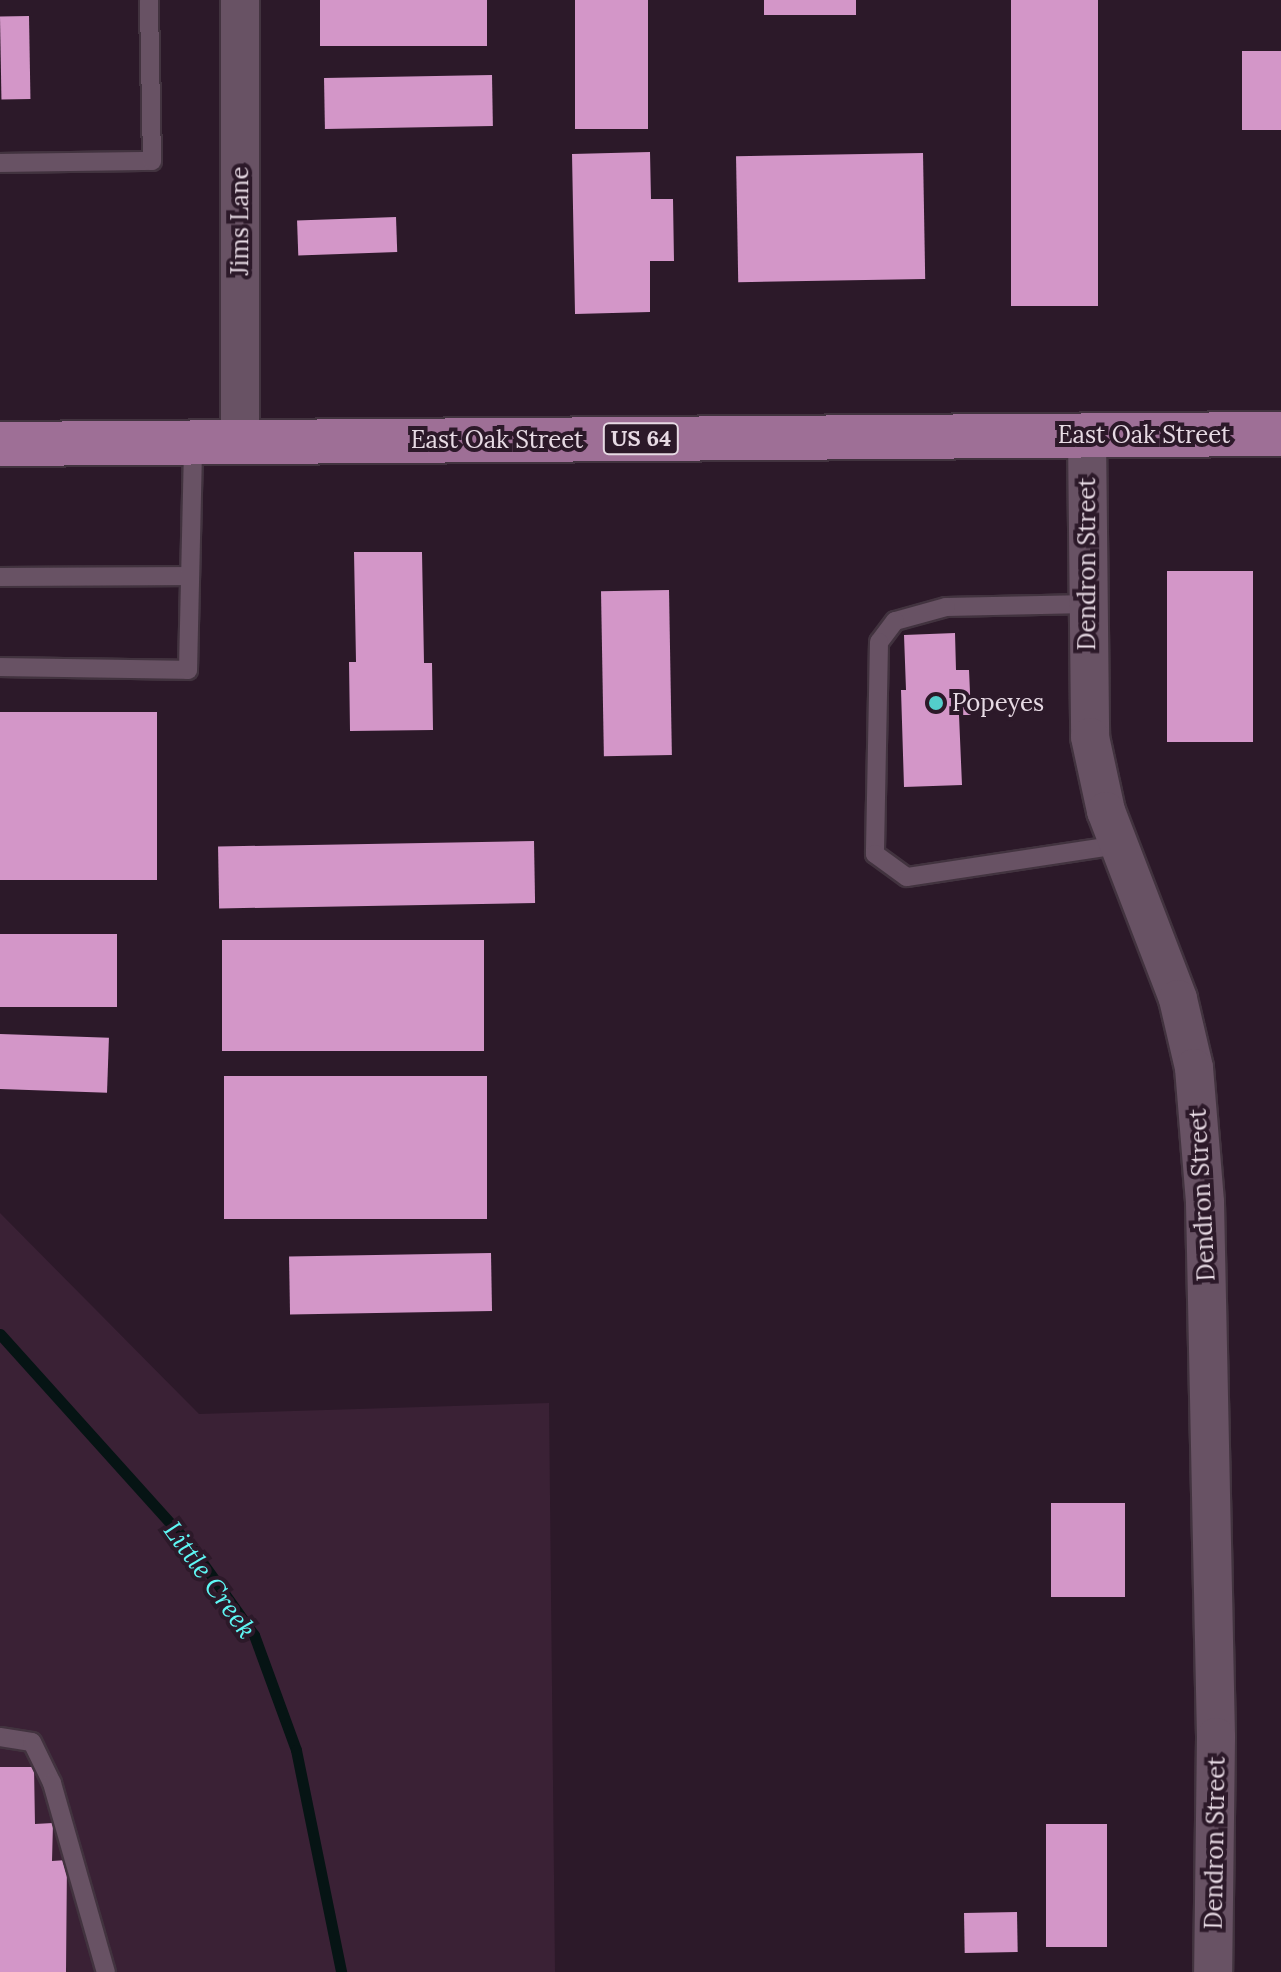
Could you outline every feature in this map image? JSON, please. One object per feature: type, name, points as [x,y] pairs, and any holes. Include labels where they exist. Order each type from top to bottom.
[{"type":"highway","name":"East Oak Street","points":[[0,444],[1281,434]]},
{"type":"street","name":"Jims Lane","points":[[240,0],[240,443]]},
{"type":"street","name":"Dendron Street","points":[[1087,435],[1090,737],[1106,811],[1178,999],[1194,1068],[1206,1235],[1216,1737],[1213,1972]]},
{"type":"lane","points":[[0,163],[152,161],[149,0]]},
{"type":"lane","points":[[0,667],[188,670],[193,443]]},
{"type":"lane","points":[[0,577],[190,576]]},
{"type":"lane","points":[[1088,604],[946,607],[895,621],[879,642],[875,854],[907,877],[1119,845]]},
{"type":"lane","points":[[0,1737],[32,1742],[52,1783],[106,1972]]},
{"type":"shaded area","points":[[0,1213],[199,1414],[549,1403],[555,1972],[0,1972]]},
{"type":"building","points":[[320,0],[487,0],[487,46],[320,46]]},
{"type":"building","points":[[575,0],[648,0],[648,129],[575,129]]},
{"type":"building","points":[[764,0],[856,0],[856,15],[764,15]]},
{"type":"building","points":[[1011,0],[1098,0],[1098,306],[1011,306]]},
{"type":"building","points":[[29,16],[30,99],[1,99],[0,17]]},
{"type":"building","points":[[1242,51],[1281,51],[1281,130],[1242,130]]},
{"type":"building","points":[[492,75],[493,126],[325,129],[324,78]]},
{"type":"building","points":[[650,152],[651,199],[673,199],[674,261],[650,261],[650,312],[575,314],[572,154]]},
{"type":"building","points":[[923,153],[925,279],[738,282],[736,156]]},
{"type":"building","points":[[396,217],[397,252],[298,255],[297,220]]},
{"type":"building","points":[[354,552],[422,552],[424,663],[432,663],[433,730],[350,731],[349,662],[356,662]]},
{"type":"building","points":[[1167,571],[1253,571],[1253,742],[1167,742]]},
{"type":"building","points":[[669,590],[672,755],[604,756],[601,591]]},
{"type":"building","name":"Popeyes","points":[[955,633],[956,670],[969,670],[971,715],[959,715],[962,785],[904,787],[901,690],[906,690],[904,635]]},
{"type":"building","points":[[0,712],[157,712],[157,880],[0,880]]},
{"type":"building","points":[[534,841],[535,903],[219,909],[218,847]]},
{"type":"building","points":[[0,934],[117,934],[117,1007],[0,1007]]},
{"type":"building","points":[[222,940],[484,940],[484,1051],[222,1051]]},
{"type":"building","points":[[0,1034],[109,1038],[107,1093],[0,1089]]},
{"type":"building","points":[[224,1076],[487,1076],[487,1219],[224,1219]]},
{"type":"building","points":[[491,1253],[492,1311],[290,1315],[289,1257]]},
{"type":"building","points":[[1051,1503],[1125,1503],[1125,1597],[1051,1597]]},
{"type":"building","points":[[0,1767],[34,1767],[35,1824],[53,1823],[52,1861],[67,1860],[66,1972],[0,1972]]},
{"type":"building","points":[[1046,1824],[1107,1824],[1107,1947],[1046,1947]]},
{"type":"building","points":[[1017,1912],[1018,1952],[965,1953],[964,1913]]},
{"type":"waterway","name":"Little Creek","points":[[0,1334],[189,1544],[254,1635],[296,1750],[341,1972]]},
{"type":"place","name":"Popeyes","points":[[936,703]]}]
